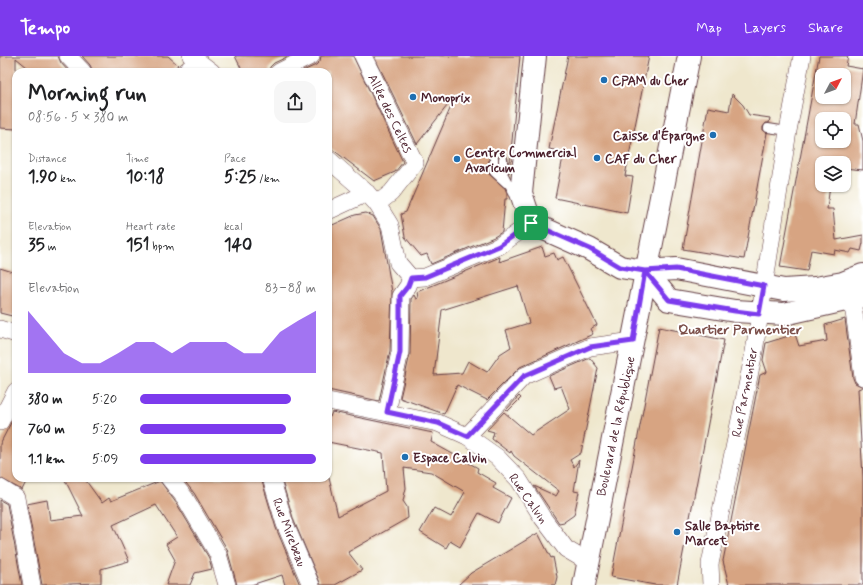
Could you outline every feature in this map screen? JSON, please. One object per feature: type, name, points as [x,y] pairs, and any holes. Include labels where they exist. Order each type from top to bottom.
[{"type":"main road","points":[[535,56],[521,194],[531,223],[590,249],[620,267],[645,271],[676,269],[784,290],[815,288],[843,283],[863,275]]},
{"type":"main road","name":"Boulevard de la République","points":[[584,585],[633,341],[645,271],[689,56]]},
{"type":"main road","points":[[645,271],[669,300],[735,311],[759,314],[784,314],[856,299]]},
{"type":"street","points":[[68,56],[79,68]]},
{"type":"street","points":[[287,68],[311,56]]},
{"type":"street","name":"Allée des Celtes","points":[[363,56],[415,163],[391,194],[372,199]]},
{"type":"street","name":"Rue Parmentier","points":[[711,585],[710,564],[754,352],[788,131],[802,56]]},
{"type":"street","points":[[332,163],[372,199],[390,225],[398,264],[411,278]]},
{"type":"street","points":[[332,210],[372,199]]},
{"type":"street","points":[[411,278],[425,277],[499,246],[531,223]]},
{"type":"street","points":[[387,412],[400,352],[400,296],[408,286],[411,278]]},
{"type":"street","points":[[856,299],[854,312],[863,377]]},
{"type":"street","points":[[0,328],[12,332]]},
{"type":"street","points":[[467,436],[524,376],[590,347],[633,341]]},
{"type":"street","points":[[0,422],[12,399]]},
{"type":"street","name":"Rue Calvin","points":[[332,402],[438,423],[467,436],[497,457],[519,480],[542,517],[566,548],[588,562]]},
{"type":"street","points":[[172,482],[184,498],[218,554],[227,585]]},
{"type":"street","name":"Rue Mirebeau","points":[[272,482],[285,524],[311,585]]},
{"type":"street","points":[[0,488],[16,498],[32,585]]},
{"type":"lane","points":[[768,128],[788,131]]},
{"type":"lane","points":[[494,158],[494,172],[508,184]]},
{"type":"lane","points":[[503,159],[503,173],[531,223]]},
{"type":"building","points":[[0,56],[58,56],[65,68],[28,68],[16,58],[16,68],[12,68],[12,129],[0,128]]},
{"type":"building","points":[[82,56],[168,56],[178,65],[175,68],[91,68]]},
{"type":"building","points":[[235,56],[289,56],[274,63],[270,68],[241,68]]},
{"type":"building","points":[[321,56],[353,56],[403,162],[395,172],[374,181],[332,149],[332,68],[310,68],[320,61]]},
{"type":"building","name":"Centre Commercial Avaricum","points":[[374,56],[520,56],[509,173],[506,154],[499,156],[494,153],[489,158],[489,174],[505,188],[507,193],[507,199],[505,199],[502,232],[494,237],[431,264],[427,254],[421,256],[405,237],[401,214],[406,212],[453,102],[451,101],[417,144]]},
{"type":"building","name":"CAF du Cher","points":[[568,56],[649,56],[625,176],[633,177],[627,213],[555,198],[564,152],[549,149]]},
{"type":"building","points":[[819,56],[848,56],[846,66],[863,69],[855,124],[859,124],[863,141],[863,170],[851,169],[851,156],[815,156],[815,192],[829,192],[827,209],[833,209],[836,240],[863,235],[863,243],[861,251],[852,249],[850,253],[835,250],[834,254],[811,250],[807,271],[780,267],[815,78],[815,104],[851,104],[851,68],[817,68]]},
{"type":"building","points":[[732,94],[743,105],[749,115],[770,118],[769,123],[766,123],[763,127],[763,130],[767,133],[744,259],[683,249],[708,107],[729,111]]},
{"type":"building","points":[[366,213],[373,216],[381,229],[392,292],[390,351],[379,401],[332,391],[332,225],[355,215]]},
{"type":"building","points":[[542,247],[545,256],[554,253],[557,260],[563,257],[597,325],[590,329],[593,334],[520,367],[487,400],[457,385],[444,414],[400,398],[410,354],[411,299],[414,295],[416,299],[418,298],[417,292],[500,257],[499,262]],"holes":[[[518,286],[529,323],[506,330],[511,347],[500,354],[487,372],[468,361],[462,373],[434,375],[442,310]]]},
{"type":"building","points":[[0,268],[12,272],[12,316],[0,313]]},
{"type":"building","points":[[845,319],[853,378],[855,383],[863,387],[858,389],[863,478],[863,585],[729,585],[723,561],[760,375],[767,372],[763,360],[766,343],[795,334],[799,346],[827,341],[825,325]]},
{"type":"building","points":[[659,327],[724,340],[677,585],[655,585],[611,577]]},
{"type":"building","points":[[590,358],[598,368],[581,453],[570,460],[574,467],[579,460],[574,491],[579,492],[574,515],[564,522],[559,523],[534,486],[556,496],[559,491],[514,456],[511,451],[510,453],[492,439],[494,432],[487,430],[504,412],[531,435],[570,409],[561,386],[554,388],[549,376]]},
{"type":"building","points":[[519,396],[521,398],[508,411],[506,410]]},
{"type":"building","points":[[332,412],[433,433],[431,442],[478,468],[477,472],[496,483],[493,488],[511,498],[498,523],[479,513],[460,547],[450,541],[446,548],[420,532],[434,508],[451,517],[465,492],[431,472],[404,468],[406,488],[403,501],[407,507],[408,518],[348,552],[362,570],[335,585],[321,585],[294,521],[282,482],[330,482],[338,516],[386,491],[383,453],[332,443]]},
{"type":"building","points":[[12,421],[12,482],[26,482],[22,490],[0,478],[0,444]]},
{"type":"building","points":[[66,482],[87,482],[102,503],[109,498],[111,501],[161,482],[177,504],[209,558],[212,569],[195,573],[190,585],[166,585],[175,560],[166,544],[177,537],[156,505],[113,525],[129,561],[101,569],[101,583],[42,585],[27,504],[47,500],[50,520],[83,516]]},
{"type":"building","points":[[185,482],[262,482],[276,528],[300,585],[285,585],[282,575],[251,585],[237,585],[227,549],[194,493]]},
{"type":"building","points":[[0,500],[7,504],[22,585],[0,585]]},
{"type":"building","points":[[538,533],[551,558],[553,557],[557,577],[555,585],[458,585],[471,573]]},
{"type":"place","name":"CPAM du Cher","points":[[604,80]]},
{"type":"place","name":"Monoprix","points":[[413,97]]},
{"type":"place","name":"Caisse d'Épargne","points":[[713,135]]},
{"type":"place","name":"CAF du Cher","points":[[597,158]]},
{"type":"place","name":"Centre Commercial Avaricum","points":[[457,159]]},
{"type":"place","name":"Espace Calvin","points":[[405,457]]},
{"type":"place","name":"Salle Baptiste Marcet","points":[[677,532]]},
{"type":"district","name":"Quartier Parmentier","points":[[740,329]]},
{"type":"route","points":[[531,223],[499,246],[425,277],[411,278],[408,286],[400,296],[400,352],[387,412],[438,423],[467,436],[507,392],[524,376],[590,347],[633,341],[645,271],[669,300],[759,314],[764,286],[720,276],[676,269],[645,271],[620,267],[590,249],[531,223]]}]
